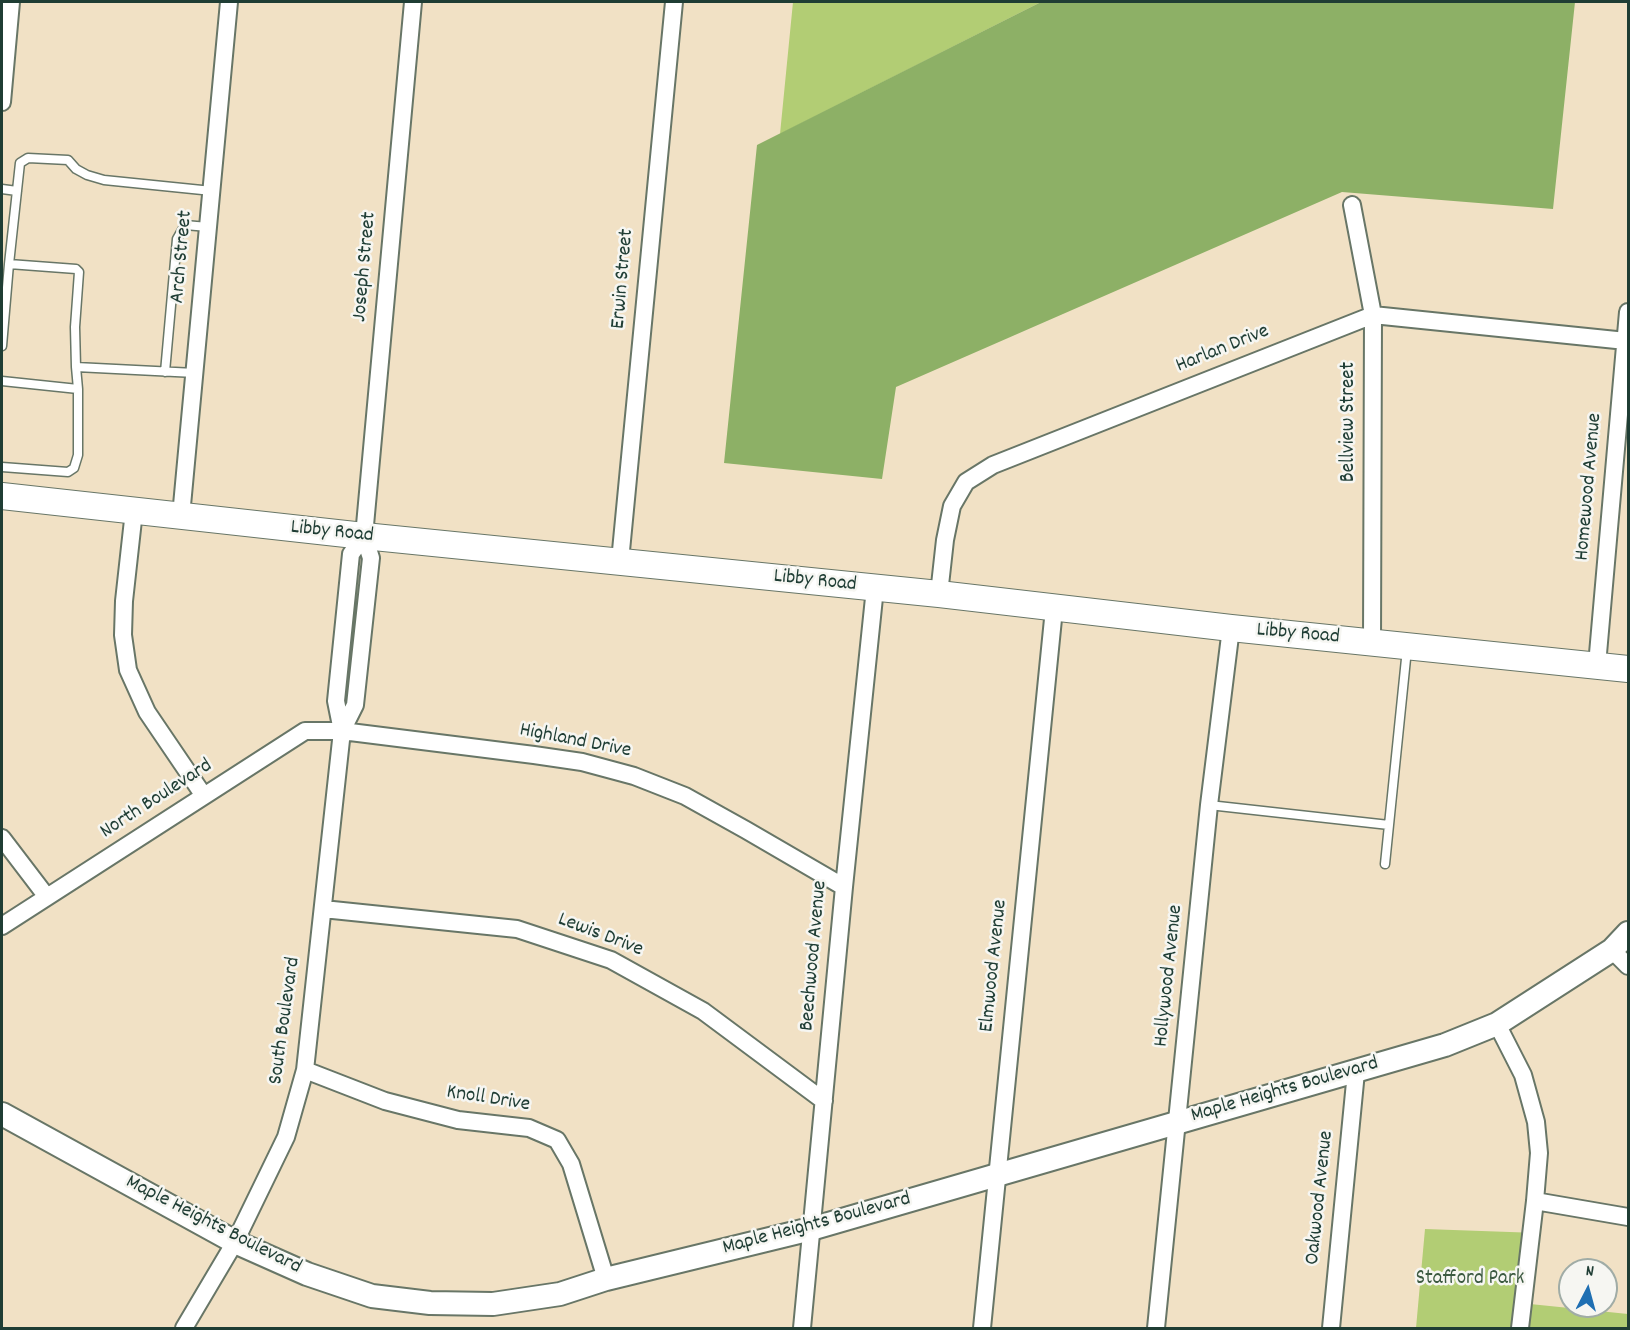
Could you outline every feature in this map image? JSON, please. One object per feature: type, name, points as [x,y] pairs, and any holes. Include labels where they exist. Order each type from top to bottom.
[{"type":"main road","name":"Libby Road","points":[[2,496],[1629,669]]},
{"type":"street","points":[[2,102],[11,2]]},
{"type":"street","name":"Arch Street","points":[[182,516],[230,2]]},
{"type":"street","name":"Joseph Street","points":[[364,536],[413,2]]},
{"type":"street","name":"Erwin Street","points":[[620,561],[674,2]]},
{"type":"street","name":"Bellview Street","points":[[1352,205],[1373,315],[1372,642]]},
{"type":"street","name":"Homewood Avenue","points":[[1598,665],[1629,312]]},
{"type":"street","name":"Harlan Drive","points":[[939,594],[945,540],[952,506],[966,482],[993,465],[1373,315],[1626,341]]},
{"type":"street","points":[[134,511],[124,601],[123,635],[128,670],[147,712],[204,796]]},
{"type":"street","name":"South Boulevard","points":[[184,1329],[235,1242],[286,1137],[305,1070],[342,731],[336,701],[351,554],[364,536]]},
{"type":"street","name":"Beechwood Avenue","points":[[802,1329],[875,588]]},
{"type":"street","name":"Elmwood Avenue","points":[[982,1329],[1054,609]]},
{"type":"street","name":"Hollywood Avenue","points":[[1156,1329],[1209,805],[1231,628]]},
{"type":"street","name":"North Boulevard","points":[[2,926],[306,731],[342,731]]},
{"type":"street","name":"Highland Drive","points":[[342,731],[582,762],[634,776],[685,796],[844,887]]},
{"type":"street","points":[[2,838],[47,897]]},
{"type":"street","name":"Lewis Drive","points":[[323,909],[517,929],[611,960],[704,1011],[824,1101]]},
{"type":"street","name":"Maple Heights Boulevard","points":[[2,1114],[235,1242],[307,1274],[372,1296],[430,1304],[493,1304],[560,1294],[606,1279],[812,1229],[1445,1045],[1497,1024],[1612,950],[1629,933]]},
{"type":"street","points":[[1612,950],[1629,966]]},
{"type":"street","points":[[1497,1024],[1522,1075],[1536,1122],[1539,1153],[1536,1201],[1520,1329]]},
{"type":"street","name":"Knoll Drive","points":[[305,1070],[385,1101],[458,1120],[529,1128],[556,1140],[571,1164],[606,1279]]},
{"type":"street","name":"Oakwood Avenue","points":[[1331,1329],[1356,1072]]},
{"type":"street","points":[[1536,1201],[1629,1217]]},
{"type":"lane","points":[[2,346],[20,163],[28,158],[68,160],[76,170],[87,176],[104,180],[212,191]]},
{"type":"lane","points":[[2,189],[17,190]]},
{"type":"lane","points":[[165,372],[177,239],[185,225],[208,227]]},
{"type":"lane","points":[[2,467],[68,472],[74,468],[78,455],[75,327],[79,272],[76,269],[9,264]]},
{"type":"lane","points":[[76,367],[195,373]]},
{"type":"lane","points":[[2,381],[78,389]]},
{"type":"lane","points":[[1385,864],[1408,645]]},
{"type":"lane","points":[[1209,805],[1389,825]]},
{"type":"green space","points":[[793,2],[1041,2],[780,134]]},
{"type":"green space","points":[[1041,2],[1575,2],[1553,209],[1342,192],[896,387],[882,479],[724,463],[757,145]]},
{"type":"green space","name":"Stafford Park","points":[[1425,1229],[1538,1233],[1530,1304],[1558,1307],[1558,1318],[1618,1318],[1618,1313],[1628,1314],[1628,1328],[1416,1328]]}]
